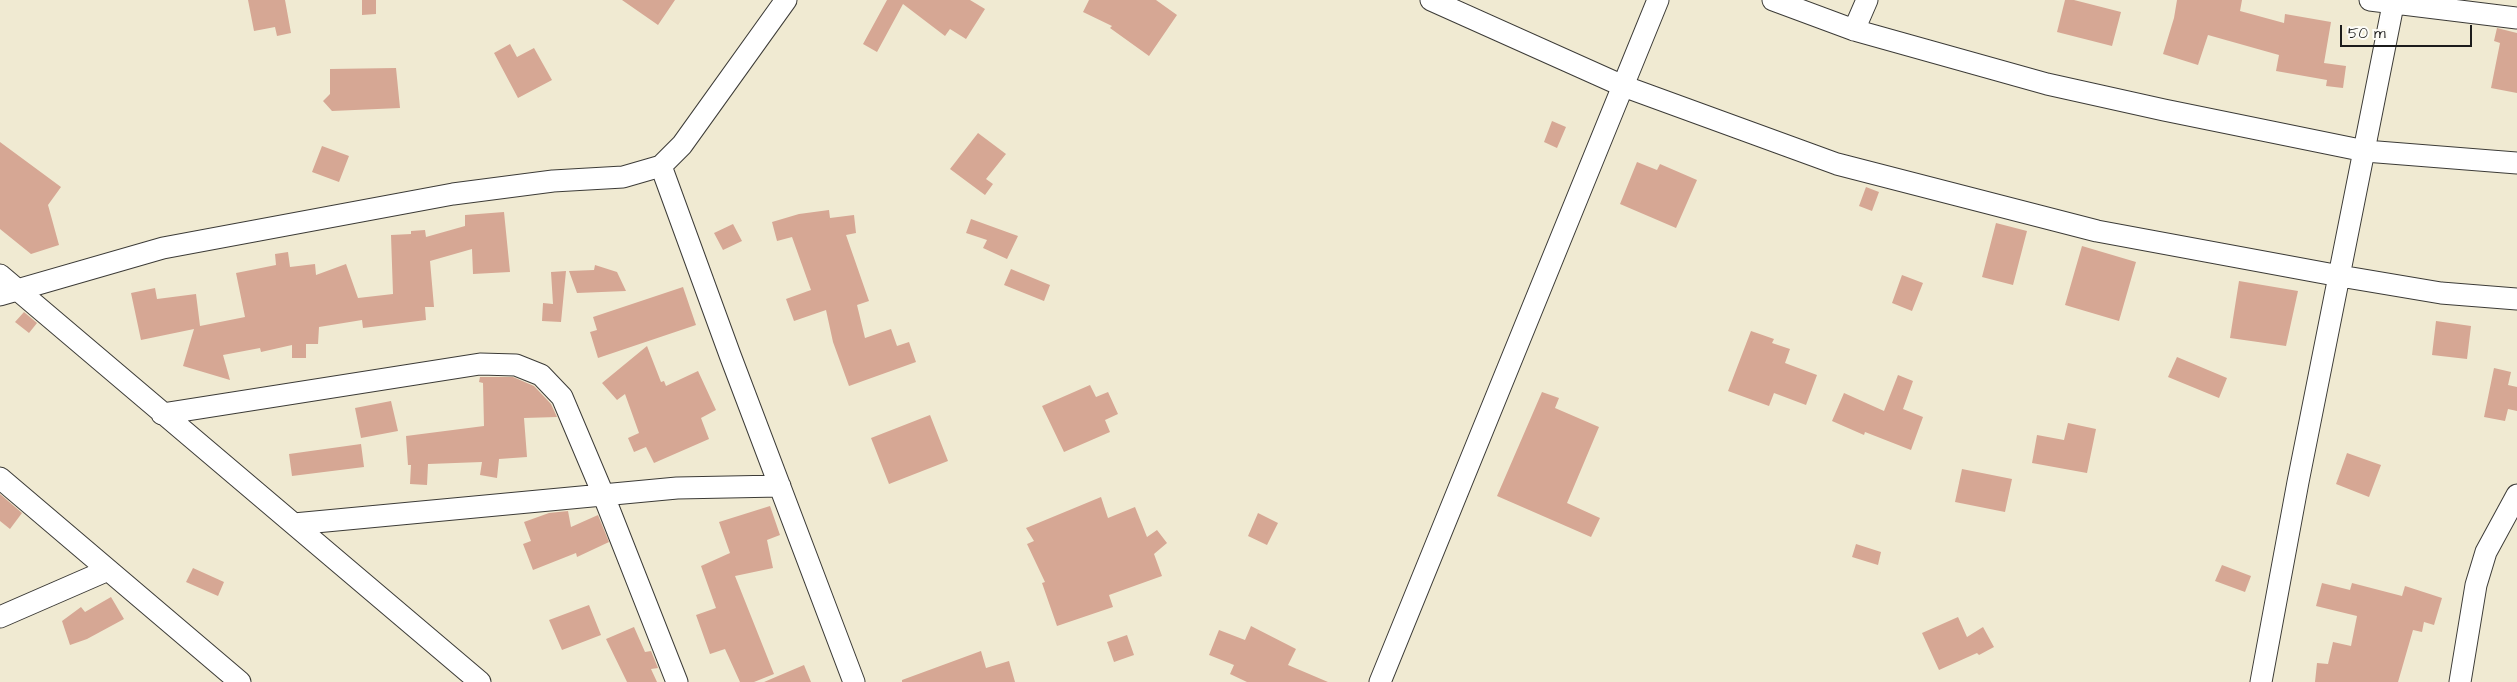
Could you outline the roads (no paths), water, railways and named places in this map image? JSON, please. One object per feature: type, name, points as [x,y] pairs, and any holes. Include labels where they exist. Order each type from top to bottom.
[{"type":"street","points":[[5,286],[172,246],[453,194],[553,181],[623,177],[661,166],[682,145],[786,0]]},
{"type":"street","points":[[1431,0],[1622,86],[1837,164],[2097,230],[2441,293],[2517,299]]},
{"type":"street","points":[[1380,682],[1658,0]]},
{"type":"street","points":[[1773,0],[1854,30],[2047,84],[2365,152],[2517,163]]},
{"type":"street","points":[[1854,30],[1867,0]]},
{"type":"street","points":[[2370,0],[2517,18]]},
{"type":"street","points":[[2261,682],[2298,482],[2365,152],[2393,2]]},
{"type":"street","points":[[661,166],[854,682]]},
{"type":"street","points":[[5,286],[294,524],[480,682]]},
{"type":"street","points":[[162,414],[480,364],[516,365],[541,375],[562,397],[603,494],[677,682]]},
{"type":"street","points":[[0,478],[240,682]]},
{"type":"street","points":[[294,524],[677,488],[780,486]]},
{"type":"street","points":[[2460,682],[2476,585],[2486,552],[2517,495]]},
{"type":"street","points":[[0,617],[108,570]]}]
